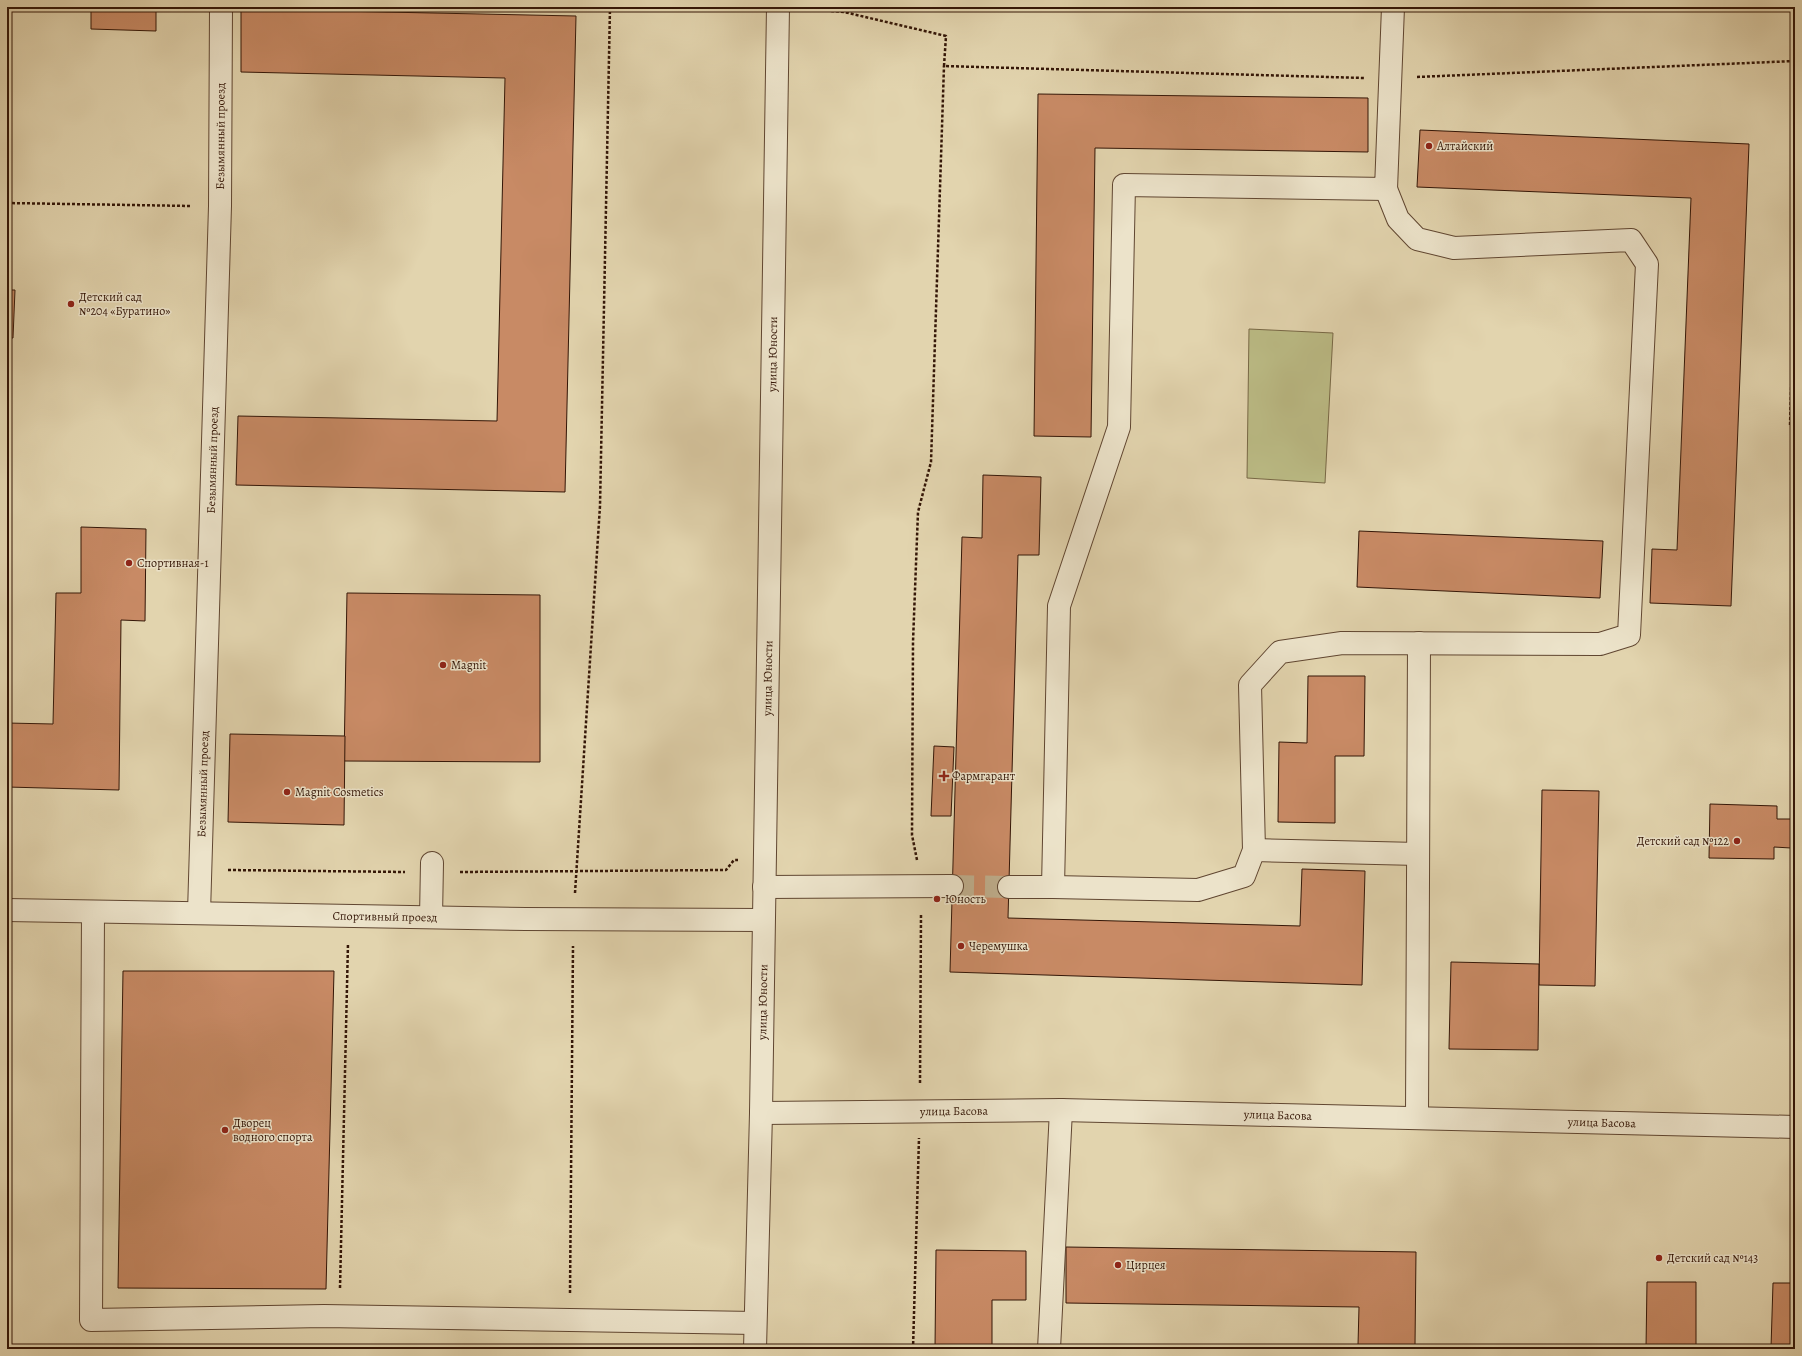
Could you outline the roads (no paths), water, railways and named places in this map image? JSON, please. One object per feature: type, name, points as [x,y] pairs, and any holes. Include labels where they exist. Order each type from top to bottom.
[{"type":"street","name":"Безымянный проезд","points":[[199,913],[220,206],[221,7]]},
{"type":"street","name":"улица Юности","points":[[755,1349],[761,1112],[778,7]]},
{"type":"street","points":[[1009,887],[1198,890],[1244,876],[1254,850],[1250,685],[1280,652],[1342,643],[1600,644],[1629,635],[1647,264],[1631,240],[1454,248],[1417,239],[1398,219],[1386,189],[1393,7]]},
{"type":"street","points":[[1053,887],[1059,606],[1119,427],[1124,185],[1386,189]]},
{"type":"street","points":[[1417,1118],[1419,643]]},
{"type":"street","points":[[1254,850],[1418,854]]},
{"type":"street","points":[[431,917],[432,868]]},
{"type":"street","points":[[764,887],[952,886]]},
{"type":"street","name":"Спортивный проезд","points":[[7,910],[572,920],[763,920]]},
{"type":"street","points":[[93,912],[91,1320],[324,1316],[755,1323]]},
{"type":"street","points":[[1049,1349],[1061,1110]]},
{"type":"street","name":"улица Басова","points":[[761,1112],[1061,1110],[1795,1127]]},
{"type":"tunnel","points":[[952,886],[1009,887]]},
{"type":"place","name":"Алтайский","points":[[1429,146]]},
{"type":"place","name":"Детский сад №204 «Буратино»","points":[[71,304]]},
{"type":"place","name":"Спортивная-1","points":[[129,563]]},
{"type":"place","name":"Magnit","points":[[443,665]]},
{"type":"place","name":"Фармгарант","points":[[944,776]]},
{"type":"place","name":"Magnit Cosmetics","points":[[287,792]]},
{"type":"place","name":"Детский сад №122","points":[[1737,841]]},
{"type":"place","name":"Юность","points":[[937,899]]},
{"type":"place","name":"Черемушка","points":[[961,946]]},
{"type":"place","name":"Дворец водного спорта","points":[[225,1130]]},
{"type":"place","name":"Детский сад №143","points":[[1659,1258]]},
{"type":"place","name":"Цирцея","points":[[1118,1265]]}]
